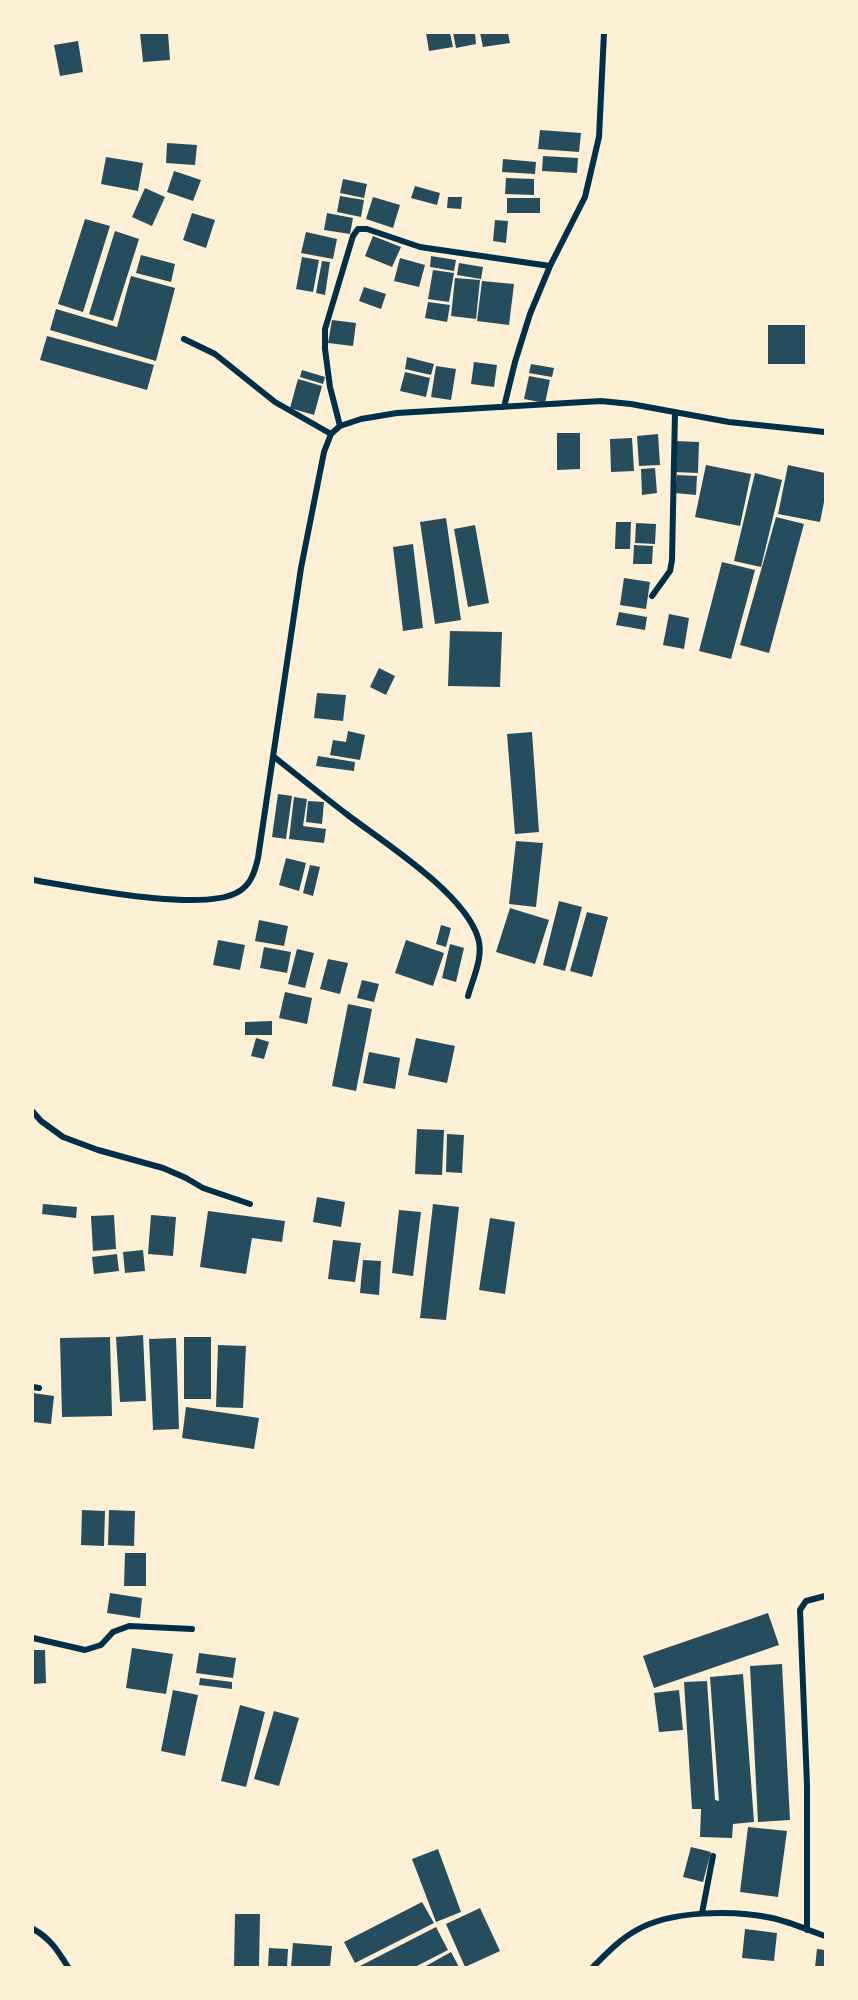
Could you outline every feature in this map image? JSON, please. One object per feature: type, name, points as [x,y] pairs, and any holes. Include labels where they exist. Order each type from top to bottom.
[{"type":"street","points":[[504,406],[519,348],[550,266],[585,197],[598,136],[604,33]]},
{"type":"street","points":[[340,426],[330,387],[325,329],[358,229],[420,247],[550,266]]},
{"type":"street","points":[[184,339],[215,354],[275,402],[332,434]]},
{"type":"street","points":[[33,880],[115,893],[199,901],[222,898],[239,892],[248,884],[258,858],[301,568],[324,452],[332,434],[340,426],[361,419],[397,413],[601,401],[631,404],[729,422],[825,432]]},
{"type":"street","points":[[652,596],[670,572],[672,560],[675,412]]},
{"type":"street","points":[[273,756],[432,878],[468,917],[479,939],[480,952],[468,996]]},
{"type":"street","points":[[33,1112],[63,1137],[98,1150],[163,1168],[203,1188],[250,1204]]},
{"type":"street","points":[[807,1930],[807,1785],[800,1610],[806,1601],[825,1596]]},
{"type":"street","points":[[33,1638],[85,1650],[101,1645],[113,1632],[129,1626],[192,1629]]},
{"type":"street","points":[[702,1913],[713,1856]]},
{"type":"street","points":[[593,1967],[618,1942],[637,1929],[660,1919],[702,1913],[773,1918],[825,1936]]},
{"type":"street","points":[[33,1929],[55,1946],[68,1967]]},
{"type":"building","points":[[140,33],[168,33],[170,60],[143,62]]},
{"type":"building","points":[[426,33],[450,33],[453,47],[429,51]]},
{"type":"building","points":[[453,33],[475,33],[476,44],[456,48]]},
{"type":"building","points":[[480,33],[508,33],[510,43],[483,47]]},
{"type":"building","points":[[78,41],[83,72],[60,76],[54,45]]},
{"type":"building","points":[[540,130],[581,133],[579,152],[538,149]]},
{"type":"building","points":[[167,143],[197,145],[195,165],[166,163]]},
{"type":"building","points":[[543,156],[578,158],[577,173],[542,171]]},
{"type":"building","points":[[106,157],[143,163],[138,191],[101,184]]},
{"type":"building","points":[[503,159],[536,162],[535,174],[502,172]]},
{"type":"building","points":[[174,171],[201,180],[193,201],[167,192]]},
{"type":"building","points":[[506,178],[534,179],[534,195],[505,194]]},
{"type":"building","points":[[343,179],[367,184],[364,198],[340,193]]},
{"type":"building","points":[[415,186],[440,193],[437,205],[411,198]]},
{"type":"building","points":[[145,188],[165,197],[152,226],[132,217]]},
{"type":"building","points":[[340,196],[364,200],[361,217],[337,212]]},
{"type":"building","points":[[373,197],[400,205],[393,228],[366,219]]},
{"type":"building","points":[[448,197],[462,197],[461,209],[447,208]]},
{"type":"building","points":[[507,198],[540,198],[540,213],[507,213]]},
{"type":"building","points":[[192,213],[215,220],[206,248],[183,240]]},
{"type":"building","points":[[327,213],[353,218],[350,234],[324,230]]},
{"type":"building","points":[[85,219],[110,226],[83,312],[58,304]]},
{"type":"building","points":[[495,220],[508,221],[506,243],[493,241]]},
{"type":"building","points":[[115,231],[139,239],[113,321],[89,314]]},
{"type":"building","points":[[306,232],[337,239],[333,259],[301,253]]},
{"type":"building","points":[[373,236],[401,247],[392,267],[365,256]]},
{"type":"building","points":[[141,255],[175,264],[171,282],[136,273]]},
{"type":"building","points":[[431,256],[456,260],[454,271],[430,267]]},
{"type":"building","points":[[302,257],[319,260],[313,292],[296,289]]},
{"type":"building","points":[[400,258],[425,265],[419,287],[394,281]]},
{"type":"building","points":[[322,261],[330,262],[325,295],[316,293]]},
{"type":"building","points":[[459,263],[483,267],[481,279],[457,275]]},
{"type":"building","points":[[433,270],[454,273],[449,302],[428,299]]},
{"type":"building","points":[[131,276],[175,288],[156,361],[50,330],[56,309],[117,327]]},
{"type":"building","points":[[455,278],[480,280],[476,319],[451,316]]},
{"type":"building","points":[[482,281],[514,284],[509,325],[477,321]]},
{"type":"building","points":[[364,287],[386,294],[381,309],[359,301]]},
{"type":"building","points":[[428,302],[450,305],[447,322],[425,318]]},
{"type":"building","points":[[332,320],[356,323],[353,346],[328,343]]},
{"type":"building","points":[[768,325],[805,325],[805,364],[768,364]]},
{"type":"building","points":[[47,336],[154,365],[147,390],[40,360]]},
{"type":"building","points":[[407,357],[434,364],[431,375],[405,369]]},
{"type":"building","points":[[474,362],[497,365],[494,387],[471,384]]},
{"type":"building","points":[[531,364],[554,368],[552,377],[529,373]]},
{"type":"building","points":[[436,366],[456,369],[451,400],[431,397]]},
{"type":"building","points":[[302,370],[325,377],[323,384],[300,377]]},
{"type":"building","points":[[405,372],[430,378],[426,397],[400,391]]},
{"type":"building","points":[[529,376],[550,380],[545,403],[524,399]]},
{"type":"building","points":[[298,379],[322,386],[314,415],[290,408]]},
{"type":"building","points":[[557,433],[580,433],[580,469],[557,470]]},
{"type":"building","points":[[658,434],[660,465],[639,466],[637,436]]},
{"type":"building","points":[[632,438],[634,471],[611,472],[610,439]]},
{"type":"building","points":[[676,441],[699,442],[698,473],[674,472]]},
{"type":"building","points":[[706,465],[751,474],[740,526],[695,517]]},
{"type":"building","points":[[788,465],[825,473],[825,497],[820,522],[778,514]]},
{"type":"building","points":[[655,468],[657,493],[642,495],[641,469]]},
{"type":"building","points":[[755,473],[782,480],[761,567],[734,561]]},
{"type":"building","points":[[677,475],[697,476],[696,495],[675,493]]},
{"type":"building","points":[[776,517],[804,524],[769,653],[740,645]]},
{"type":"building","points":[[446,518],[461,620],[435,624],[420,522]]},
{"type":"building","points":[[616,522],[631,522],[630,549],[615,549]]},
{"type":"building","points":[[636,523],[656,524],[655,544],[635,543]]},
{"type":"building","points":[[475,525],[489,603],[468,607],[454,529]]},
{"type":"building","points":[[413,544],[423,628],[403,631],[393,547]]},
{"type":"building","points":[[634,545],[653,546],[652,564],[633,564]]},
{"type":"building","points":[[722,562],[755,570],[731,659],[699,651]]},
{"type":"building","points":[[624,578],[650,582],[646,609],[620,605]]},
{"type":"building","points":[[619,612],[647,617],[645,630],[616,625]]},
{"type":"building","points":[[669,614],[689,618],[684,649],[663,645]]},
{"type":"building","points":[[450,631],[502,632],[500,687],[448,686]]},
{"type":"building","points":[[379,668],[395,676],[386,695],[370,687]]},
{"type":"building","points":[[317,693],[346,695],[343,721],[314,718]]},
{"type":"building","points":[[348,731],[365,735],[360,760],[330,755],[333,740],[346,742]]},
{"type":"building","points":[[532,732],[539,832],[515,834],[507,734]]},
{"type":"building","points":[[318,756],[355,762],[354,771],[316,766]]},
{"type":"building","points":[[278,794],[292,796],[286,839],[272,837]]},
{"type":"building","points":[[294,797],[307,799],[303,826],[326,829],[324,843],[289,839]]},
{"type":"building","points":[[308,801],[324,802],[322,824],[306,822]]},
{"type":"building","points":[[516,841],[543,843],[536,907],[509,904]]},
{"type":"building","points":[[286,858],[306,863],[299,891],[279,885]]},
{"type":"building","points":[[310,865],[320,867],[313,896],[303,893]]},
{"type":"building","points":[[559,901],[582,907],[565,971],[543,965]]},
{"type":"building","points":[[510,908],[549,920],[535,964],[496,952]]},
{"type":"building","points":[[587,912],[608,917],[592,977],[570,971]]},
{"type":"building","points":[[259,920],[288,926],[284,946],[255,941]]},
{"type":"building","points":[[441,925],[451,928],[446,947],[436,944]]},
{"type":"building","points":[[218,940],[245,945],[240,970],[213,965]]},
{"type":"building","points":[[406,940],[444,953],[433,986],[395,973]]},
{"type":"building","points":[[450,944],[464,948],[456,982],[442,978]]},
{"type":"building","points":[[264,947],[291,952],[287,973],[260,968]]},
{"type":"building","points":[[297,949],[314,953],[305,988],[288,984]]},
{"type":"building","points":[[328,959],[348,963],[340,994],[320,989]]},
{"type":"building","points":[[362,980],[379,984],[374,1002],[357,998]]},
{"type":"building","points":[[285,992],[312,998],[307,1024],[279,1018]]},
{"type":"building","points":[[348,1004],[372,1009],[356,1091],[332,1086]]},
{"type":"building","points":[[272,1021],[272,1035],[245,1035],[245,1022]]},
{"type":"building","points":[[256,1038],[269,1042],[264,1059],[251,1056]]},
{"type":"building","points":[[416,1038],[455,1046],[447,1083],[408,1075]]},
{"type":"building","points":[[369,1052],[400,1058],[395,1089],[363,1083]]},
{"type":"building","points":[[417,1129],[444,1130],[442,1175],[415,1174]]},
{"type":"building","points":[[447,1134],[464,1135],[462,1173],[446,1172]]},
{"type":"building","points":[[317,1197],[345,1202],[341,1227],[313,1222]]},
{"type":"building","points":[[43,1204],[77,1207],[76,1218],[42,1214]]},
{"type":"building","points":[[433,1204],[459,1207],[446,1320],[420,1318]]},
{"type":"building","points":[[399,1210],[421,1212],[413,1276],[392,1273]]},
{"type":"building","points":[[208,1211],[285,1221],[282,1242],[252,1238],[246,1274],[200,1267]]},
{"type":"building","points":[[114,1215],[116,1249],[93,1251],[91,1216]]},
{"type":"building","points":[[151,1215],[176,1217],[173,1256],[148,1254]]},
{"type":"building","points":[[490,1218],[515,1222],[505,1294],[479,1290]]},
{"type":"building","points":[[333,1240],[361,1243],[355,1282],[328,1279]]},
{"type":"building","points":[[143,1250],[145,1271],[125,1273],[123,1252]]},
{"type":"building","points":[[117,1254],[119,1271],[94,1274],[92,1257]]},
{"type":"building","points":[[363,1260],[381,1261],[379,1295],[360,1293]]},
{"type":"building","points":[[143,1335],[146,1401],[120,1402],[116,1337]]},
{"type":"building","points":[[110,1337],[112,1416],[62,1417],[60,1338]]},
{"type":"building","points":[[184,1337],[211,1337],[211,1399],[184,1399]]},
{"type":"building","points":[[176,1338],[179,1429],[153,1430],[149,1339]]},
{"type":"building","points":[[218,1345],[246,1346],[243,1408],[216,1407]]},
{"type":"building","points":[[33,1393],[54,1396],[51,1424],[33,1422]]},
{"type":"building","points":[[186,1407],[259,1418],[254,1449],[182,1438]]},
{"type":"building","points":[[82,1510],[105,1511],[104,1546],[81,1545]]},
{"type":"building","points":[[109,1510],[135,1511],[134,1546],[108,1545]]},
{"type":"building","points":[[125,1553],[146,1553],[146,1586],[124,1586]]},
{"type":"building","points":[[110,1593],[142,1598],[140,1618],[107,1613]]},
{"type":"building","points":[[768,1613],[779,1645],[654,1688],[643,1656]]},
{"type":"building","points":[[132,1648],[173,1654],[166,1694],[126,1688]]},
{"type":"building","points":[[33,1650],[45,1650],[46,1683],[33,1684]]},
{"type":"building","points":[[199,1653],[236,1658],[233,1678],[196,1673]]},
{"type":"building","points":[[782,1664],[790,1820],[758,1822],[750,1666]]},
{"type":"building","points":[[743,1674],[754,1822],[733,1824],[732,1838],[700,1837],[701,1809],[692,1809],[684,1682],[707,1681],[715,1800],[719,1801],[710,1677]]},
{"type":"building","points":[[200,1678],[232,1682],[232,1689],[199,1685]]},
{"type":"building","points":[[173,1690],[198,1695],[185,1756],[161,1751]]},
{"type":"building","points":[[679,1690],[683,1730],[659,1732],[654,1693]]},
{"type":"building","points":[[240,1705],[265,1712],[246,1787],[221,1781]]},
{"type":"building","points":[[274,1711],[299,1718],[279,1786],[254,1779]]},
{"type":"building","points":[[748,1827],[787,1831],[778,1897],[740,1892]]},
{"type":"building","points":[[691,1847],[711,1852],[703,1882],[683,1877]]},
{"type":"building","points":[[438,1849],[461,1912],[436,1922],[412,1859]]},
{"type":"building","points":[[422,1902],[434,1923],[355,1963],[344,1942]]},
{"type":"building","points":[[480,1908],[500,1951],[465,1967],[446,1924]]},
{"type":"building","points":[[235,1914],[260,1914],[259,1967],[234,1967]]},
{"type":"building","points":[[436,1927],[448,1950],[415,1967],[358,1967]]},
{"type":"building","points":[[745,1929],[777,1933],[774,1961],[742,1958]]},
{"type":"building","points":[[293,1943],[332,1946],[330,1967],[291,1967]]},
{"type":"building","points":[[269,1948],[288,1949],[287,1967],[268,1967]]},
{"type":"building","points":[[817,1949],[825,1950],[825,1967],[815,1967]]},
{"type":"building","points":[[451,1952],[459,1967],[424,1967]]}]
